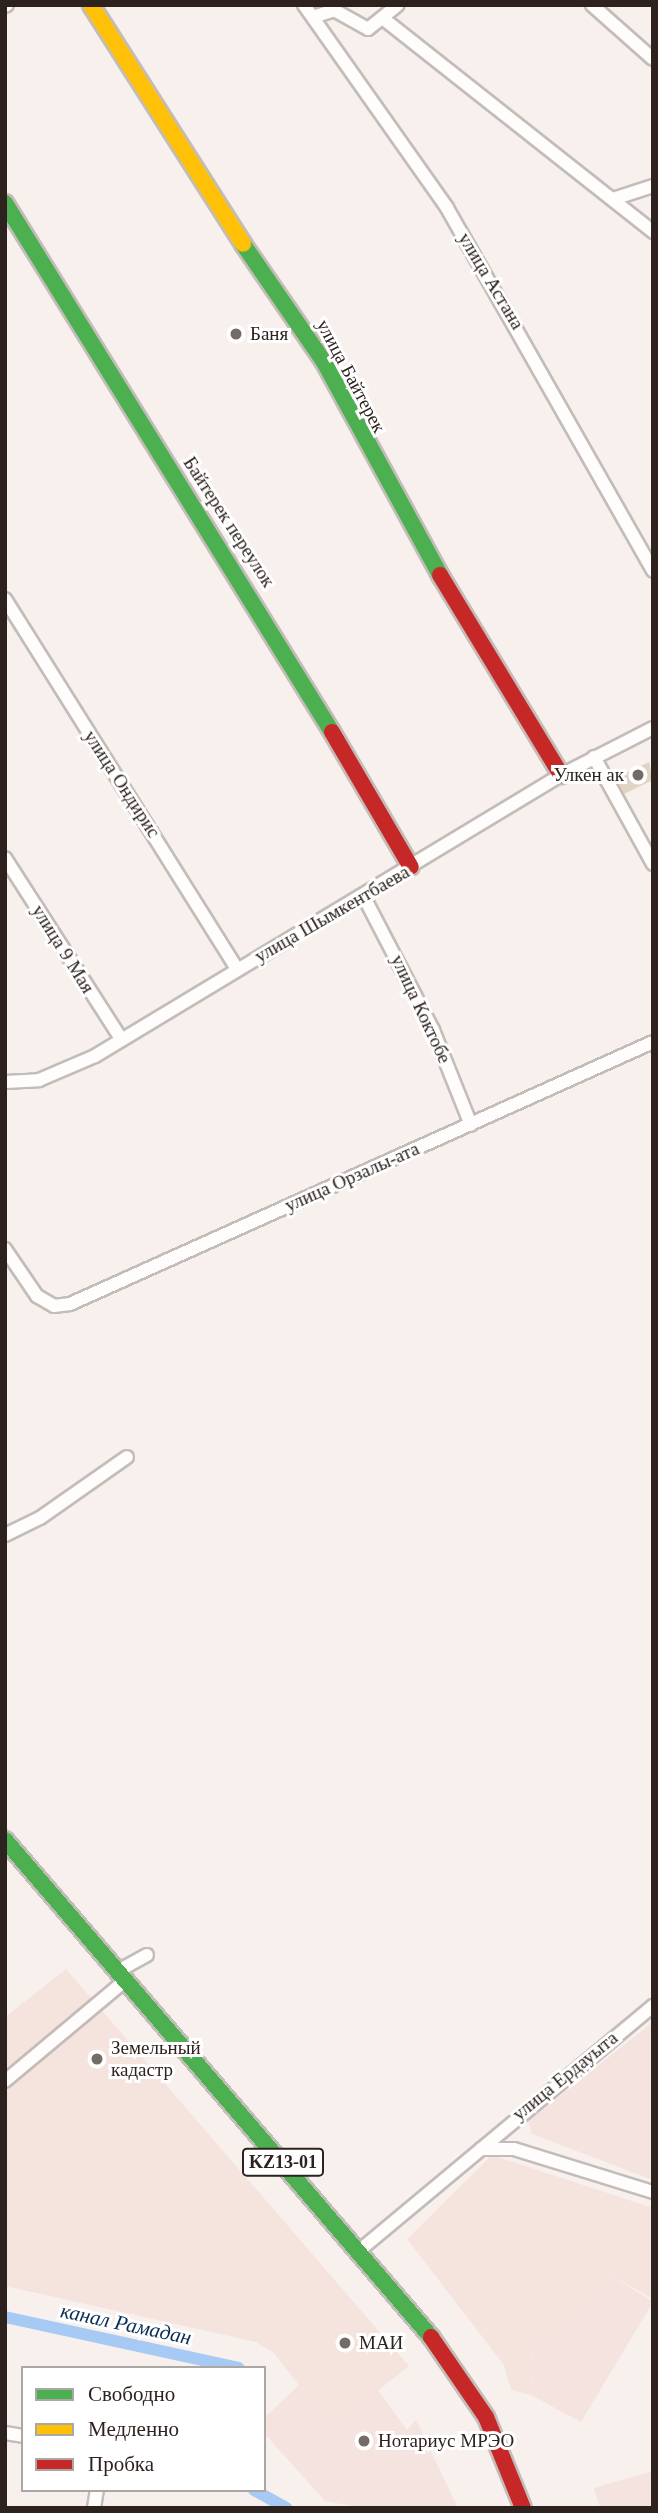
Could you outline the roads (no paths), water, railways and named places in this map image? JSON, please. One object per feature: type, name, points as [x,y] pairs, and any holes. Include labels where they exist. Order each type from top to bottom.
[{"type":"main road","name":"улица Байтерек","points":[[91,5],[235,233],[324,362],[403,514],[561,775]]},
{"type":"main road","name":"Байтерек переулок","points":[[5,203],[264,617],[411,867]]},
{"type":"main road","name":"KZ13-01","points":[[5,1840],[12,1860],[122,1975],[359,2250],[469,2389],[506,2459],[523,2508]]},
{"type":"street","name":"улица Астана","points":[[304,5],[447,208],[653,571]]},
{"type":"street","points":[[313,18],[334,10],[368,29],[384,20],[398,5]]},
{"type":"street","points":[[592,5],[653,59]]},
{"type":"street","points":[[384,20],[653,232]]},
{"type":"street","points":[[613,199],[653,186]]},
{"type":"street","name":"улица Ондирис","points":[[5,599],[237,969]]},
{"type":"street","name":"улица Шымкентбаева","points":[[5,1082],[63,1071],[122,1040],[561,775],[653,728]]},
{"type":"street","points":[[594,757],[653,864]]},
{"type":"street","name":"улица 9 Мая","points":[[5,858],[122,1040]]},
{"type":"street","name":"улица Коктобе","points":[[363,895],[428,1020],[471,1125]]},
{"type":"street","name":"улица Орзалы-ата","points":[[5,1249],[37,1296],[50,1304],[70,1304],[653,1042]]},
{"type":"street","points":[[5,1535],[40,1518],[128,1457]]},
{"type":"street","points":[[5,2081],[147,1955]]},
{"type":"street","name":"улица Ердауыта","points":[[359,2250],[653,2006]]},
{"type":"street","points":[[481,2150],[514,2149],[653,2192]]},
{"type":"waterway","name":"канал Рамадан","points":[[5,2317],[229,2366]]},
{"type":"waterway","name":"канал Рамадан","points":[[258,2492],[286,2508]]},
{"type":"place","name":"Баня","points":[[236,334]]},
{"type":"place","name":"Улкен ак","points":[[638,775]]},
{"type":"place","name":"Земельный кадастр","points":[[97,2059]]},
{"type":"place","name":"МАИ","points":[[345,2343]]},
{"type":"place","name":"Нотариус МРЭО","points":[[364,2441]]}]
